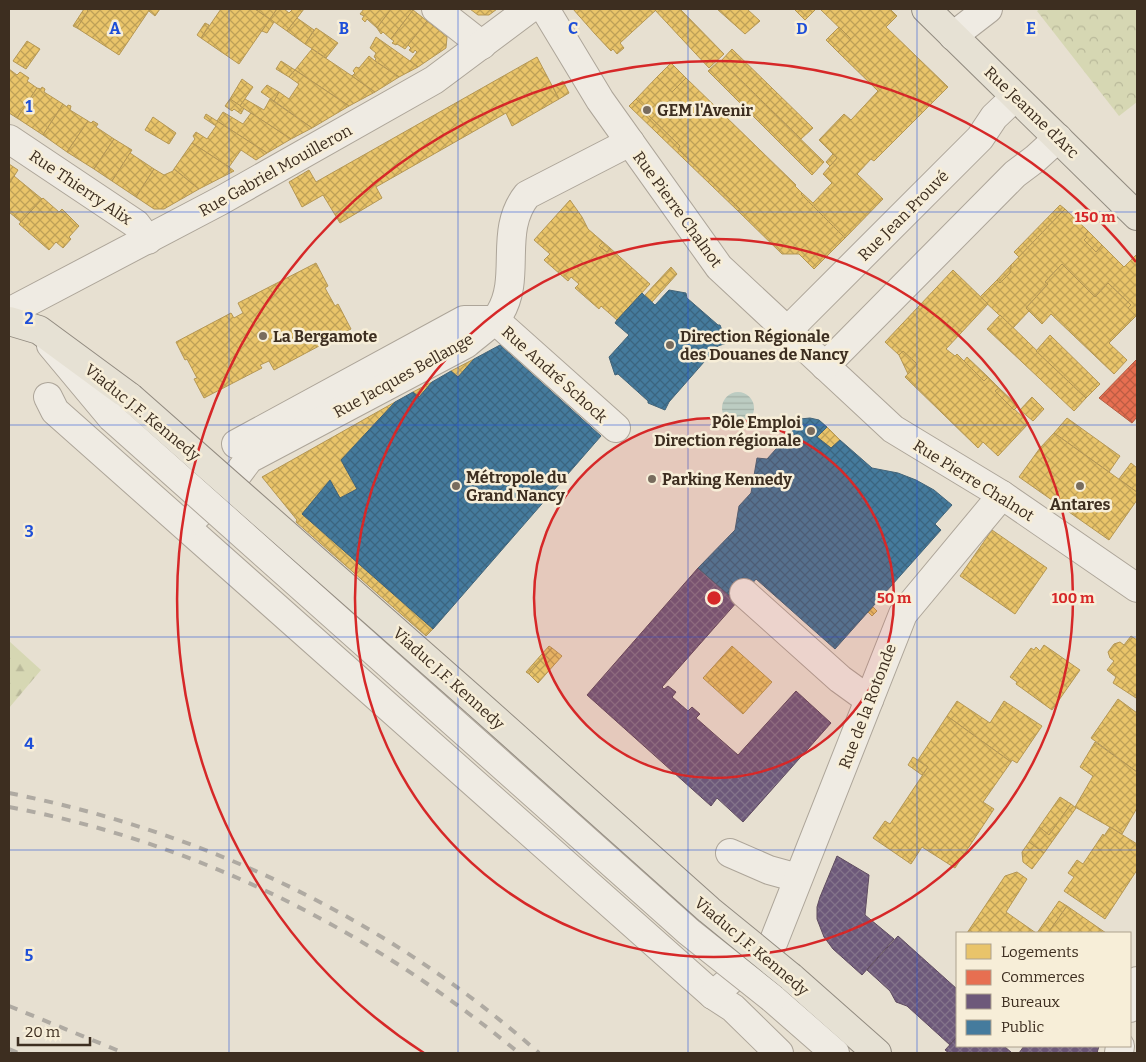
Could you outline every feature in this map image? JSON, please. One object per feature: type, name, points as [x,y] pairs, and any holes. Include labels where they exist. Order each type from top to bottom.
[{"type":"main road","name":"Rue Jeanne d'Arc","points":[[926,9],[1058,138],[1135,208]]},
{"type":"main road","name":"Viaduc J.F. Kennedy","points":[[12,309],[130,397],[709,910],[791,977],[877,1053]]},
{"type":"street","points":[[436,9],[482,45]]},
{"type":"street","name":"Rue Gabriel Mouilleron","points":[[12,309],[148,240],[434,80],[529,9]]},
{"type":"street","name":"Rue Pierre Chalnot","points":[[545,9],[600,100],[719,267],[893,429],[1002,495],[1137,588]]},
{"type":"street","points":[[953,36],[988,9]]},
{"type":"street","name":"Rue Jean Prouvé","points":[[787,331],[980,138],[994,117],[1015,96]]},
{"type":"street","points":[[826,366],[1015,174],[1058,138]]},
{"type":"street","name":"Rue Thierry Alix","points":[[9,140],[136,224],[148,240]]},
{"type":"street","name":"Rue Jacques Bellange","points":[[186,526],[234,479],[243,451],[466,344],[495,320],[505,301],[509,285],[513,219],[519,204],[527,195],[630,142]]},
{"type":"street","name":"Rue André Schock","points":[[495,320],[616,428]]},
{"type":"street","points":[[39,330],[111,417],[689,932],[772,998],[835,1053]]},
{"type":"street","points":[[49,406],[714,995],[733,1008],[779,1053]]},
{"type":"street","name":"Rue de la Rotonde","points":[[714,995],[773,943],[903,614],[1002,495]]},
{"type":"street","points":[[744,593],[840,679],[869,700]]},
{"type":"street","points":[[730,853],[769,870],[798,878]]},
{"type":"street","points":[[1131,1004],[1137,981]]},
{"type":"green space","points":[[1040,9],[1137,9],[1137,102],[1119,116],[1037,11]]},
{"type":"green space","points":[[9,641],[41,670],[9,708]]},
{"type":"shaded area","points":[[738,392],[744,393],[749,397],[753,402],[753,414],[749,419],[744,423],[738,424],[732,423],[727,419],[723,414],[722,408],[723,402],[727,397],[732,393]]},
{"type":"building: Logements","points":[[84,9],[88,11],[77,28],[73,26]]},
{"type":"building: Logements","points":[[87,9],[150,9],[119,55],[77,28],[88,11]]},
{"type":"building: Logements","points":[[150,9],[160,9],[155,16],[149,11]]},
{"type":"building: Logements","points":[[221,9],[255,9],[270,19],[239,64],[201,38]]},
{"type":"building: Logements","points":[[255,9],[277,9],[270,19]]},
{"type":"building: Logements","points":[[277,9],[284,9],[289,13],[293,9],[304,9],[287,31],[270,19]]},
{"type":"building: Logements","points":[[364,9],[391,9],[377,28],[367,19],[365,22],[362,19],[364,16],[360,14]]},
{"type":"building: Logements","points":[[391,9],[413,10],[391,39],[383,32],[381,34],[377,28]]},
{"type":"building: Logements","points":[[470,9],[497,9],[489,15],[478,15]]},
{"type":"building: Logements","points":[[573,9],[656,10],[620,43],[624,48],[617,54],[613,49],[611,51]]},
{"type":"building: Logements","points":[[654,9],[680,9],[724,54],[709,68]]},
{"type":"building: Logements","points":[[717,9],[747,9],[760,21],[745,34]]},
{"type":"building: Logements","points":[[794,9],[816,9],[805,20]]},
{"type":"building: Logements","points":[[820,9],[890,9],[897,16],[886,27],[948,87],[874,161],[871,159],[857,174],[883,199],[845,238],[801,194],[813,203],[832,183],[823,174],[837,158],[819,140],[844,114],[851,120],[878,91],[838,52],[851,39]]},
{"type":"building: Logements","points":[[413,10],[427,21],[405,49],[392,43],[394,41],[391,39]]},
{"type":"building: Logements","points":[[297,18],[314,30],[305,44],[287,31]]},
{"type":"building: Logements","points":[[270,19],[274,22],[267,33],[262,31]]},
{"type":"building: Logements","points":[[427,21],[447,37],[446,48],[418,67],[410,61],[417,52],[415,50],[413,53],[409,50],[411,48],[408,45]]},
{"type":"building: Logements","points":[[205,23],[209,25],[201,38],[197,35]]},
{"type":"building: Logements","points":[[839,27],[851,39],[838,52],[826,40]]},
{"type":"building: Logements","points":[[316,28],[338,43],[326,58],[305,44]]},
{"type":"building: Logements","points":[[376,37],[418,67],[399,77],[375,61],[376,53],[370,48]]},
{"type":"building: Logements","points":[[27,41],[40,49],[26,69],[13,61]]},
{"type":"building: Logements","points":[[312,49],[375,92],[349,106],[295,70]]},
{"type":"building: Logements","points":[[732,49],[813,128],[801,139],[721,61]]},
{"type":"building: Logements","points":[[369,56],[399,77],[375,92],[352,76],[355,73],[353,71],[356,67],[359,68]]},
{"type":"building: Logements","points":[[537,57],[559,99],[512,126],[506,113],[376,187],[382,198],[340,223],[323,195],[302,207],[289,182],[309,170],[316,182]]},
{"type":"building: Logements","points":[[720,60],[824,162],[812,175],[708,71]]},
{"type":"building: Logements","points":[[281,61],[295,70],[289,77],[276,69]]},
{"type":"building: Logements","points":[[671,63],[686,78],[672,92],[657,77]]},
{"type":"building: Logements","points":[[9,69],[17,75],[20,72],[29,78],[27,81],[37,88],[17,118],[9,113]]},
{"type":"building: Logements","points":[[295,70],[349,106],[312,128],[274,101],[279,92],[289,99],[299,84],[289,77]]},
{"type":"building: Logements","points":[[657,77],[672,92],[686,78],[796,185],[801,194],[845,238],[814,269],[799,254],[782,254],[738,211],[740,209],[678,149],[680,146],[648,115],[651,113],[636,99]]},
{"type":"building: Logements","points":[[242,79],[253,87],[240,106],[230,99]]},
{"type":"building: Logements","points":[[563,81],[569,93],[559,99],[553,87]]},
{"type":"building: Logements","points":[[267,85],[279,92],[274,101],[261,92]]},
{"type":"building: Logements","points":[[42,87],[45,89],[44,92],[63,104],[43,135],[17,118],[37,88],[41,89]]},
{"type":"building: Logements","points":[[230,99],[244,108],[241,114],[225,106]]},
{"type":"building: Logements","points":[[245,99],[264,110],[270,99],[312,128],[291,139],[240,106]]},
{"type":"building: Logements","points":[[636,99],[651,113],[648,115],[680,146],[678,149],[740,209],[738,211],[629,106]]},
{"type":"building: Logements","points":[[63,104],[67,107],[68,105],[71,106],[70,110],[88,121],[67,152],[43,135]]},
{"type":"building: Logements","points":[[223,112],[243,124],[251,113],[291,139],[267,153],[217,121]]},
{"type":"building: Logements","points":[[206,114],[267,153],[256,160],[241,150],[229,167],[192,143],[196,132],[207,139],[216,126],[204,118]]},
{"type":"building: Logements","points":[[153,117],[176,133],[169,144],[145,130]]},
{"type":"building: Logements","points":[[88,121],[98,124],[96,127],[114,139],[94,169],[67,152]]},
{"type":"building: Logements","points":[[114,139],[132,150],[112,181],[94,169]]},
{"type":"building: Logements","points":[[192,143],[234,171],[199,189],[174,169]]},
{"type":"building: Logements","points":[[130,153],[154,169],[136,197],[112,181]]},
{"type":"building: Logements","points":[[833,154],[837,158],[830,166],[826,162]]},
{"type":"building: Logements","points":[[9,164],[18,170],[9,184]]},
{"type":"building: Logements","points":[[154,169],[164,175],[174,169],[199,189],[164,209],[154,209],[136,197]]},
{"type":"building: Logements","points":[[14,176],[42,199],[21,222],[9,212],[9,184]]},
{"type":"building: Logements","points":[[43,198],[59,212],[62,209],[79,226],[69,237],[71,239],[63,248],[56,242],[49,250],[19,224]]},
{"type":"building: Logements","points":[[570,200],[588,229],[603,242],[599,246],[607,252],[610,248],[650,284],[617,320],[601,306],[599,309],[575,288],[579,284],[571,277],[568,281],[544,260],[550,254],[534,240]]},
{"type":"building: Logements","points":[[1060,205],[1065,209],[1019,257],[1014,252]]},
{"type":"building: Logements","points":[[1065,209],[1088,231],[1085,235],[1087,237],[1084,240],[1096,252],[1102,245],[1124,267],[1137,254],[1137,317],[1128,308],[1131,305],[1108,283],[1095,297],[1062,264],[1045,282],[1048,284],[1026,308],[1029,311],[1013,328],[980,297],[997,280],[1000,283],[1010,273],[1011,265]]},
{"type":"building: Logements","points":[[1088,231],[1102,245],[1096,252],[1084,240],[1087,237],[1085,235]]},
{"type":"building: Logements","points":[[603,242],[610,248],[607,252],[599,246]]},
{"type":"building: Logements","name":"La Bergamote","points":[[316,263],[328,286],[325,288],[335,306],[338,304],[351,329],[274,370],[269,361],[260,365],[262,368],[204,398],[194,379],[197,378],[176,342],[231,313],[234,318],[243,313],[238,303]]},
{"type":"building: Logements","points":[[1062,264],[1095,297],[1108,283],[1131,305],[1128,308],[1136,316],[1109,343],[1127,360],[1114,374],[1051,314],[1042,324],[1026,308],[1048,284],[1045,282]]},
{"type":"building: Logements","points":[[1011,265],[1010,273],[1000,283],[997,280]]},
{"type":"building: Logements","points":[[671,267],[677,274],[652,302],[645,295]]},
{"type":"building: Logements","points":[[953,270],[988,304],[946,349],[955,356],[957,354],[984,381],[988,377],[999,388],[995,391],[1029,423],[998,456],[983,442],[978,448],[905,377],[917,364],[903,351],[899,355],[885,342]]},
{"type":"building: Logements","points":[[1000,315],[1086,398],[1074,411],[987,329]]},
{"type":"building: Logements","points":[[1050,335],[1100,384],[1086,398],[1036,351]]},
{"type":"building: Logements","points":[[903,351],[917,364],[908,374],[899,355]]},
{"type":"building: Logements","points":[[967,357],[988,377],[984,381],[964,361]]},
{"type":"building: Logements","points":[[474,359],[458,377],[451,371]]},
{"type":"building: Logements","points":[[432,382],[419,397],[413,392]]},
{"type":"building: Logements","points":[[999,388],[1018,406],[1014,410],[995,391]]},
{"type":"building: Logements","points":[[1032,397],[1044,409],[1033,421],[1020,410]]},
{"type":"building: Logements","points":[[395,402],[341,460],[357,489],[340,498],[330,480],[302,514],[433,629],[426,636],[296,522],[297,520],[262,477]]},
{"type":"building: Logements","points":[[1067,418],[1120,456],[1109,472],[1054,433]]},
{"type":"building: Logements","points":[[827,427],[840,440],[831,448],[817,437]]},
{"type":"building: Logements","name":"Antares","points":[[1054,433],[1137,492],[1137,500],[1109,540],[1019,477],[1040,448]]},
{"type":"building: Logements","points":[[1131,463],[1137,468],[1137,492],[1119,479]]},
{"type":"building: Logements","points":[[992,530],[1047,568],[1015,614],[960,576]]},
{"type":"building: Logements","points":[[873,607],[877,611],[872,616],[868,612]]},
{"type":"building: Logements","points":[[1131,636],[1137,640],[1136,698],[1113,683],[1116,677],[1107,670],[1114,661],[1110,658],[1108,652],[1114,644],[1120,642],[1124,645]]},
{"type":"building: Logements","points":[[1044,645],[1080,670],[1052,710],[1016,684],[1017,682],[1010,677],[1031,648],[1034,650],[1036,647],[1040,651]]},
{"type":"building: Logements","points":[[549,646],[552,648],[529,674],[526,672]]},
{"type":"building: Logements","points":[[732,646],[772,682],[743,714],[703,678]]},
{"type":"building: Logements","points":[[552,648],[562,656],[538,683],[529,674]]},
{"type":"building: Logements","points":[[1118,699],[1137,713],[1137,772],[1091,738]]},
{"type":"building: Logements","points":[[957,701],[990,723],[1004,701],[1042,726],[1017,763],[1012,760],[1011,762],[947,716]]},
{"type":"building: Logements","points":[[947,716],[1011,762],[983,802],[994,809],[955,868],[922,847],[911,864],[873,838],[885,821],[890,824],[928,767],[918,760]]},
{"type":"building: Logements","points":[[1095,742],[1137,772],[1137,808],[1122,834],[1075,807],[1093,776],[1080,767]]},
{"type":"building: Logements","points":[[913,757],[928,767],[922,775],[908,765]]},
{"type":"building: Logements","points":[[1060,797],[1071,804],[1049,835],[1039,827]]},
{"type":"building: Logements","points":[[1071,804],[1076,808],[1044,853],[1029,842],[1039,827],[1049,835]]},
{"type":"building: Logements","points":[[1110,827],[1137,844],[1137,870],[1105,919],[1064,891],[1074,877],[1068,873],[1077,860],[1083,864],[1103,834],[1104,836]]},
{"type":"building: Logements","points":[[1029,842],[1044,853],[1032,869],[1023,862],[1022,852]]},
{"type":"building: Logements","points":[[1017,872],[1027,879],[1006,912],[1035,932],[968,932],[1005,876]]},
{"type":"building: Logements","points":[[1059,901],[1067,906],[1049,932],[1038,932]]},
{"type":"building: Logements","points":[[1067,906],[1105,932],[1049,932]]},
{"type":"building: Commerces","points":[[1137,359],[1137,417],[1132,423],[1099,398]]},
{"type":"building: Bureaux","points":[[698,568],[737,602],[662,687],[664,689],[668,686],[676,692],[672,697],[688,711],[692,707],[700,714],[696,718],[738,755],[796,691],[831,723],[743,822],[717,798],[711,806],[587,695]]},
{"type":"building: Bureaux","points":[[837,856],[869,875],[865,915],[894,939],[862,975],[833,949],[824,937],[817,919],[817,907],[820,897]]},
{"type":"building: Bureaux","points":[[898,936],[956,988],[956,1038],[950,1045],[907,1006],[896,1002],[890,991],[867,970]]},
{"type":"building: Bureaux","points":[[956,1038],[956,1047],[1005,1047],[1012,1053],[949,1053],[945,1050]]},
{"type":"building: Bureaux","points":[[1023,1047],[1099,1047],[1097,1053],[1019,1053]]},
{"type":"building: Public","points":[[669,290],[686,293],[687,298],[720,325],[727,343],[718,346],[669,402],[665,410],[648,403],[618,374],[615,375],[609,357],[629,335],[615,323],[617,320],[642,293],[655,305]]},
{"type":"building: Public","name":"Métropole du Grand Nancy","points":[[500,345],[601,436],[433,629],[302,514],[330,480],[340,498],[357,489],[341,460],[395,402],[413,392],[419,397],[432,382],[451,371],[458,377],[474,359]]},
{"type":"building: Public","points":[[810,418],[819,420],[827,427],[817,437],[831,448],[840,440],[872,468],[898,473],[916,480],[934,490],[952,505],[935,524],[941,530],[835,649],[756,579],[737,602],[698,568],[735,530],[739,506],[751,493],[757,458],[767,459],[794,429],[792,422]]},
{"type":"railway","points":[[9,793],[83,810],[154,832],[224,858],[292,888],[357,922],[420,961],[481,1005],[539,1053]]},
{"type":"railway","points":[[9,807],[79,823],[148,843],[215,868],[279,897],[342,931],[403,968],[462,1009],[519,1053]]},
{"type":"railway","points":[[9,1006],[124,1053]]},
{"type":"railway","points":[[9,1049],[18,1053]]},
{"type":"place","name":"GEM l'Avenir","points":[[647,110]]},
{"type":"place","name":"La Bergamote","points":[[263,336]]},
{"type":"place","name":"Direction Régionale des Douanes de Nancy","points":[[670,345]]},
{"type":"place","name":"Pôle Emploi Direction régionale","points":[[811,431]]},
{"type":"place","name":"Parking Kennedy","points":[[652,479]]},
{"type":"place","name":"Métropole du Grand Nancy","points":[[456,486]]},
{"type":"place","name":"Antares","points":[[1080,486]]}]
